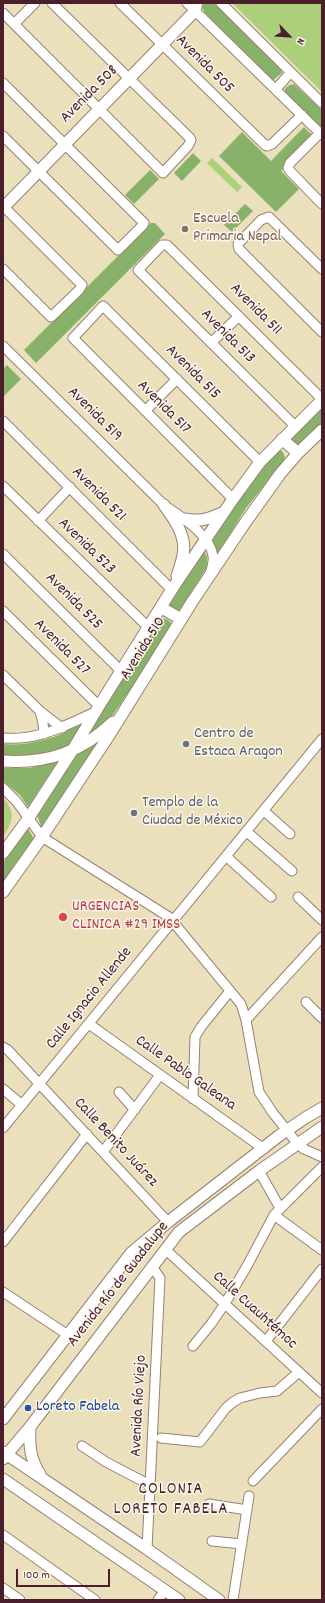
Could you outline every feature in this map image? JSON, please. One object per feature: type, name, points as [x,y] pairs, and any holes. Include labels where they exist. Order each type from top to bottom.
[{"type":"main road","name":"Avenida 508","points":[[3,207],[162,45],[193,6]]},
{"type":"main road","name":"Avenida 510","points":[[3,853],[28,819],[72,751],[173,588],[224,511],[260,462],[322,399]]},
{"type":"main road","name":"Avenida 510","points":[[106,734],[124,711],[210,574],[245,522],[280,474],[298,453],[322,430]]},
{"type":"main road","points":[[282,439],[298,453]]},
{"type":"main road","points":[[164,505],[175,521],[182,537],[184,553],[173,588]]},
{"type":"main road","points":[[184,519],[198,521],[209,519],[224,511]]},
{"type":"main road","points":[[162,608],[182,619]]},
{"type":"main road","points":[[97,709],[106,734]]},
{"type":"main road","points":[[3,761],[20,762],[43,760],[72,751],[106,734]]},
{"type":"main road","points":[[5,886],[42,837],[106,734]]},
{"type":"main road","name":"Avenida Río de Guadalupe","points":[[4,1416],[131,1253],[168,1222],[264,1149],[286,1130],[322,1108]]},
{"type":"main road","name":"Avenida Río de Guadalupe","points":[[4,1455],[30,1427],[179,1232],[297,1143],[322,1127]]},
{"type":"main road","points":[[30,1427],[29,1443],[32,1460],[42,1478]]},
{"type":"main road","points":[[4,1455],[42,1478],[219,1600]]},
{"type":"main road","points":[[3,1479],[179,1600]]},
{"type":"main road","points":[[3,1490],[18,1489]]},
{"type":"street","points":[[14,24],[35,3]]},
{"type":"street","points":[[3,13],[163,173],[188,146],[191,140],[52,3]]},
{"type":"street","name":"Avenida 505","points":[[120,3],[262,144],[268,146],[272,144],[302,115]]},
{"type":"street","points":[[221,3],[322,103]]},
{"type":"street","points":[[193,6],[321,134],[290,163],[288,168],[322,204]]},
{"type":"street","points":[[276,89],[291,72]]},
{"type":"street","points":[[3,83],[144,223],[118,250],[3,136]]},
{"type":"street","points":[[3,207],[82,285],[79,290],[51,317],[3,268]]},
{"type":"street","points":[[322,269],[271,219],[266,217],[261,220],[238,246],[239,250],[322,332]]},
{"type":"street","name":"Avenida 511","points":[[138,270],[162,245],[166,244],[322,399]]},
{"type":"street","name":"Avenida 513","points":[[138,270],[295,426]]},
{"type":"street","name":"Avenida 515","points":[[73,338],[104,306],[260,462]]},
{"type":"street","points":[[211,343],[240,316]]},
{"type":"street","name":"Avenida 517","points":[[73,338],[233,499]]},
{"type":"street","name":"Avenida 519","points":[[3,346],[164,505],[194,526],[205,540],[213,554],[210,574]]},
{"type":"street","points":[[145,411],[177,379]]},
{"type":"street","name":"Avenida 521","points":[[3,421],[173,588]]},
{"type":"street","name":"Avenida 523","points":[[3,486],[149,628]]},
{"type":"street","points":[[38,520],[70,487]]},
{"type":"street","name":"Avenida 525","points":[[3,554],[121,671]]},
{"type":"street","name":"Avenida 527","points":[[3,611],[97,709]]},
{"type":"street","points":[[3,674],[40,711],[62,728]]},
{"type":"street","points":[[5,736],[44,734],[62,728],[97,709]]},
{"type":"street","points":[[40,711],[44,734]]},
{"type":"street","name":"Calle Ignacio Allende","points":[[4,1125],[39,1085],[322,739]]},
{"type":"street","points":[[3,788],[17,802],[42,837],[164,913],[172,922],[241,1004],[246,1020],[259,1092],[297,1143],[304,1149],[322,1157]]},
{"type":"street","points":[[264,811],[290,834]]},
{"type":"street","points":[[247,832],[292,871]]},
{"type":"street","points":[[227,856],[271,897]]},
{"type":"street","points":[[298,897],[322,920]]},
{"type":"street","points":[[246,1020],[322,937]]},
{"type":"street","points":[[193,1099],[195,1037],[200,1027],[230,991]]},
{"type":"street","points":[[306,1002],[322,1018]]},
{"type":"street","name":"Calle Pablo Galeana","points":[[89,1024],[264,1149]]},
{"type":"street","name":"Calle Benito Juárez","points":[[3,1047],[8,1050],[168,1222]]},
{"type":"street","points":[[103,1152],[160,1075]]},
{"type":"street","points":[[3,1089],[22,1105]]},
{"type":"street","points":[[119,1092],[135,1110]]},
{"type":"street","points":[[3,1242],[87,1134]]},
{"type":"street","points":[[193,1346],[224,1305],[274,1216],[280,1208],[322,1167]]},
{"type":"street","points":[[259,1171],[280,1208]]},
{"type":"street","points":[[274,1216],[322,1250]]},
{"type":"street","name":"Calle Cuauhtémoc","points":[[166,1250],[224,1305],[322,1393]]},
{"type":"street","name":"Avenida Río Viejo","points":[[147,1549],[160,1278],[153,1268]]},
{"type":"street","points":[[266,1342],[322,1269]]},
{"type":"street","points":[[3,1292],[68,1335]]},
{"type":"street","points":[[161,1438],[200,1442],[226,1408],[233,1402],[240,1398],[260,1393],[277,1391],[299,1372]]},
{"type":"street","points":[[253,1481],[322,1409]]},
{"type":"street","points":[[82,1446],[106,1462],[150,1485]]},
{"type":"street","points":[[233,1600],[250,1496]]},
{"type":"street","points":[[209,1504],[247,1510]]},
{"type":"street","points":[[3,1535],[95,1600]]},
{"type":"street","points":[[212,1541],[242,1544]]},
{"type":"street","points":[[3,1588],[20,1600]]},
{"type":"street","points":[[158,1600],[165,1590]]},
{"type":"green space","points":[[204,3],[215,3],[280,67],[282,73],[273,80],[271,79],[205,13],[202,7]]},
{"type":"green space","points":[[232,3],[322,3],[322,92]]},
{"type":"green space","points":[[294,84],[322,110],[322,131],[284,93],[287,87]]},
{"type":"green space","points":[[304,127],[314,137],[281,171],[299,189],[276,212],[219,156],[242,132],[271,161]]},
{"type":"green space","points":[[193,153],[201,161],[182,181],[174,173]]},
{"type":"green space","points":[[212,158],[242,187],[237,192],[207,163]]},
{"type":"green space","points":[[150,170],[159,179],[134,204],[125,195]]},
{"type":"green space","points":[[245,204],[253,211],[232,232],[224,225]]},
{"type":"green space","points":[[151,223],[155,223],[165,234],[36,363],[24,350]]},
{"type":"green space","points":[[7,365],[21,379],[3,397],[3,369]]},
{"type":"green space","points":[[322,403],[322,424],[304,442],[298,445],[293,444],[291,442],[291,435]]},
{"type":"green space","points":[[278,449],[283,452],[285,458],[246,508],[217,555],[210,539],[244,486]]},
{"type":"green space","points":[[203,548],[207,557],[207,567],[179,612],[169,606],[169,602]]},
{"type":"green space","points":[[159,618],[166,619],[171,622],[173,626],[172,630],[112,716],[98,729],[85,738]]},
{"type":"green space","points":[[84,722],[70,746],[46,755],[3,758],[3,744],[25,744],[40,741],[61,734]]},
{"type":"green space","points":[[98,741],[42,829],[37,815],[73,757]]},
{"type":"green space","points":[[58,761],[28,807],[21,796],[3,781],[3,768],[30,768]]},
{"type":"green space","points":[[3,798],[10,808],[12,817],[9,827],[3,837]]},
{"type":"green space","points":[[28,829],[36,842],[11,878],[3,879],[3,863],[25,830]]},
{"type":"place","name":"Escuela Primaria Nepal","points":[[185,229]]},
{"type":"place","name":"Centro de Estaca Aragon","points":[[186,744]]},
{"type":"place","name":"Templo de la Ciudad de México","points":[[134,813]]},
{"type":"place","name":"URGENCIAS CLINICA #29 IMSS","points":[[63,917]]},
{"type":"place","name":"Loreto Fabela","points":[[28,1408]]},
{"type":"district","name":"COLONIA LORETO FABELA","points":[[171,1501]]}]
